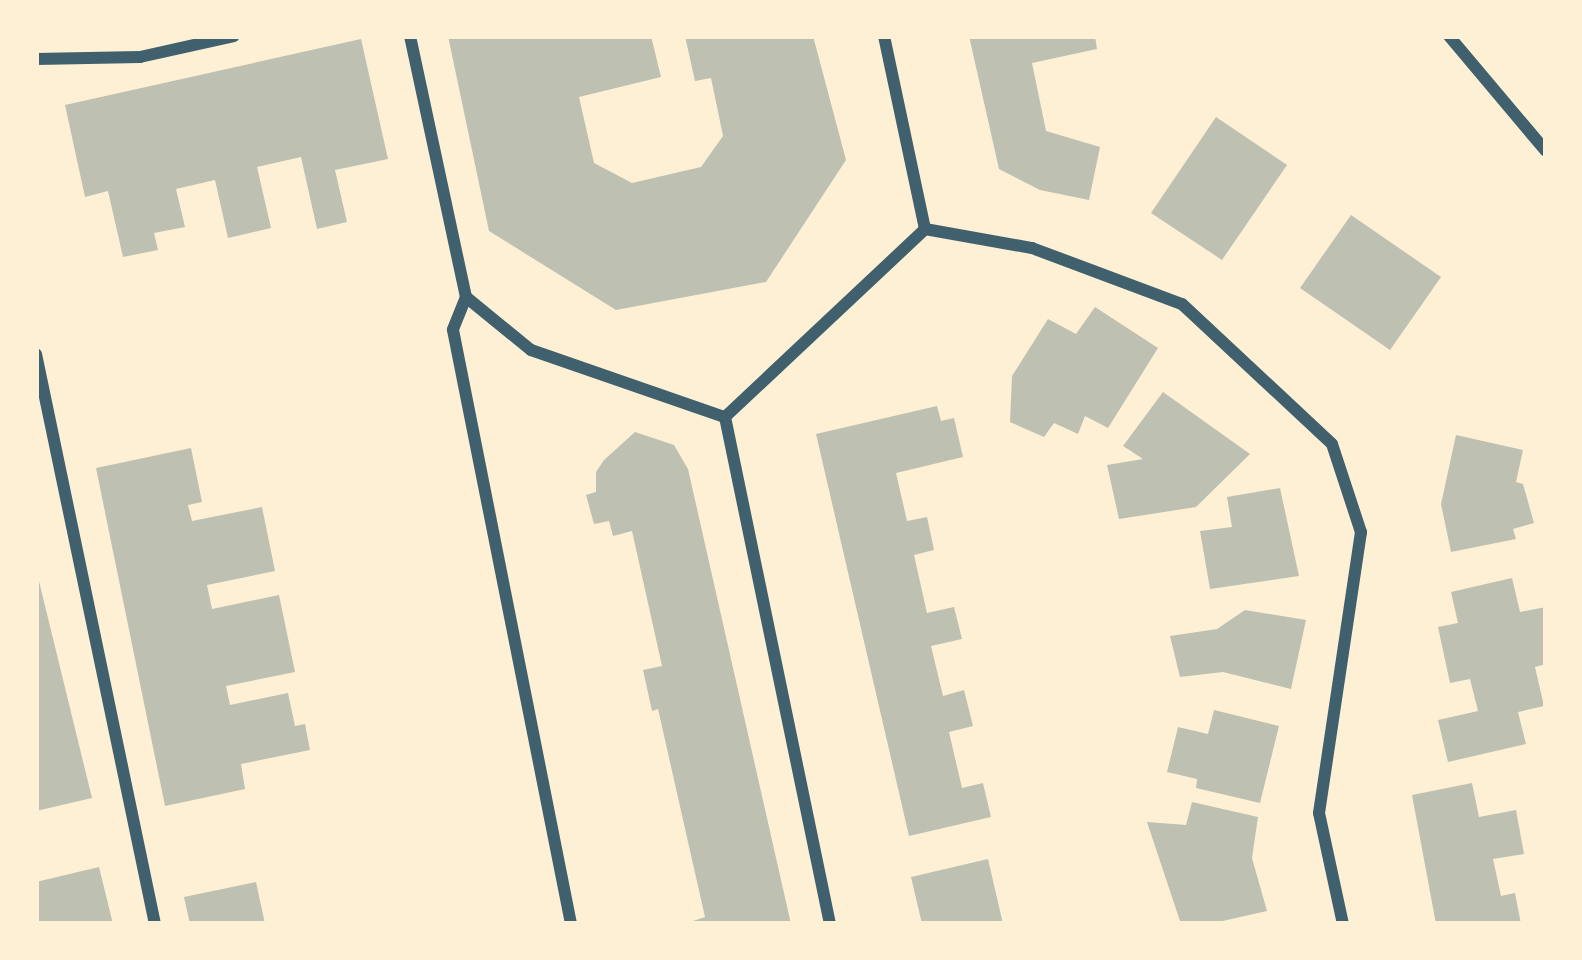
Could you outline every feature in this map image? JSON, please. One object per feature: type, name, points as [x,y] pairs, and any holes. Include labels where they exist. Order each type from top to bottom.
[{"type":"street","points":[[36,59],[140,57],[234,36]]},
{"type":"street","points":[[410,36],[466,297],[453,330],[571,924]]},
{"type":"street","points":[[884,36],[925,229]]},
{"type":"street","points":[[1449,36],[1546,151]]},
{"type":"street","points":[[725,417],[925,229]]},
{"type":"street","points":[[925,229],[1032,248],[1182,304],[1332,444],[1360,532],[1319,813],[1343,924]]},
{"type":"street","points":[[466,297],[531,350],[725,417]]},
{"type":"street","points":[[36,354],[155,924]]},
{"type":"street","points":[[725,417],[830,924]]},
{"type":"building","points":[[448,36],[651,36],[661,77],[579,97],[594,163],[632,183],[701,167],[723,136],[711,78],[695,81],[685,36],[813,36],[846,160],[766,282],[616,310],[489,231]]},
{"type":"building","points":[[969,36],[1095,36],[1097,49],[1032,63],[1046,131],[1100,147],[1089,200],[1040,190],[999,169]]},
{"type":"building","points":[[361,39],[388,159],[335,170],[347,222],[317,229],[301,157],[257,167],[271,228],[228,238],[215,180],[176,189],[185,227],[154,233],[158,250],[123,257],[108,191],[85,197],[65,105]]},
{"type":"building","points":[[1216,117],[1287,165],[1222,260],[1151,213]]},
{"type":"building","points":[[1351,215],[1441,277],[1390,350],[1300,288]]},
{"type":"building","points":[[1095,307],[1158,348],[1108,428],[1085,416],[1078,434],[1054,423],[1044,437],[1010,422],[1012,376],[1048,319],[1076,334]]},
{"type":"building","points":[[1163,392],[1250,454],[1196,507],[1119,519],[1107,465],[1143,459],[1123,446]]},
{"type":"building","points":[[937,406],[941,421],[954,418],[963,457],[896,473],[907,521],[927,517],[934,550],[914,555],[927,613],[954,607],[962,639],[931,646],[943,696],[964,690],[973,726],[949,732],[962,788],[983,783],[991,817],[909,836],[816,434]]},
{"type":"building","points":[[635,432],[674,445],[688,469],[791,924],[684,924],[705,917],[658,709],[652,711],[643,670],[662,666],[632,531],[613,536],[609,521],[594,524],[586,495],[596,492],[596,472],[604,460]]},
{"type":"building","points":[[1456,435],[1523,450],[1516,482],[1523,484],[1534,523],[1513,529],[1516,539],[1451,552],[1441,504]]},
{"type":"building","points":[[191,448],[202,502],[188,505],[192,521],[262,507],[275,571],[207,585],[212,609],[279,595],[295,672],[226,686],[230,705],[288,693],[295,726],[305,724],[310,750],[241,764],[245,789],[165,806],[96,468]]},
{"type":"building","points":[[1280,488],[1299,576],[1210,589],[1200,531],[1232,527],[1227,497]]},
{"type":"building","points":[[36,569],[92,798],[36,811]]},
{"type":"building","points":[[1512,578],[1520,612],[1546,607],[1546,664],[1535,667],[1544,706],[1518,712],[1526,744],[1448,762],[1438,720],[1478,711],[1470,679],[1450,683],[1438,627],[1458,623],[1451,592]]},
{"type":"building","points":[[1245,610],[1306,620],[1291,689],[1223,672],[1180,677],[1170,636],[1217,629]]},
{"type":"building","points":[[1214,710],[1279,726],[1260,803],[1196,788],[1197,779],[1167,772],[1178,727],[1208,734]]},
{"type":"building","points":[[1472,783],[1479,817],[1516,810],[1524,854],[1493,859],[1501,896],[1515,893],[1521,924],[1436,924],[1412,795]]},
{"type":"building","points":[[1192,802],[1258,817],[1252,858],[1267,911],[1209,924],[1181,924],[1147,822],[1186,825]]},
{"type":"building","points":[[988,859],[1003,924],[922,924],[911,877]]},
{"type":"building","points":[[99,867],[113,924],[36,924],[36,882]]},
{"type":"building","points":[[256,882],[265,924],[190,924],[184,897]]}]
